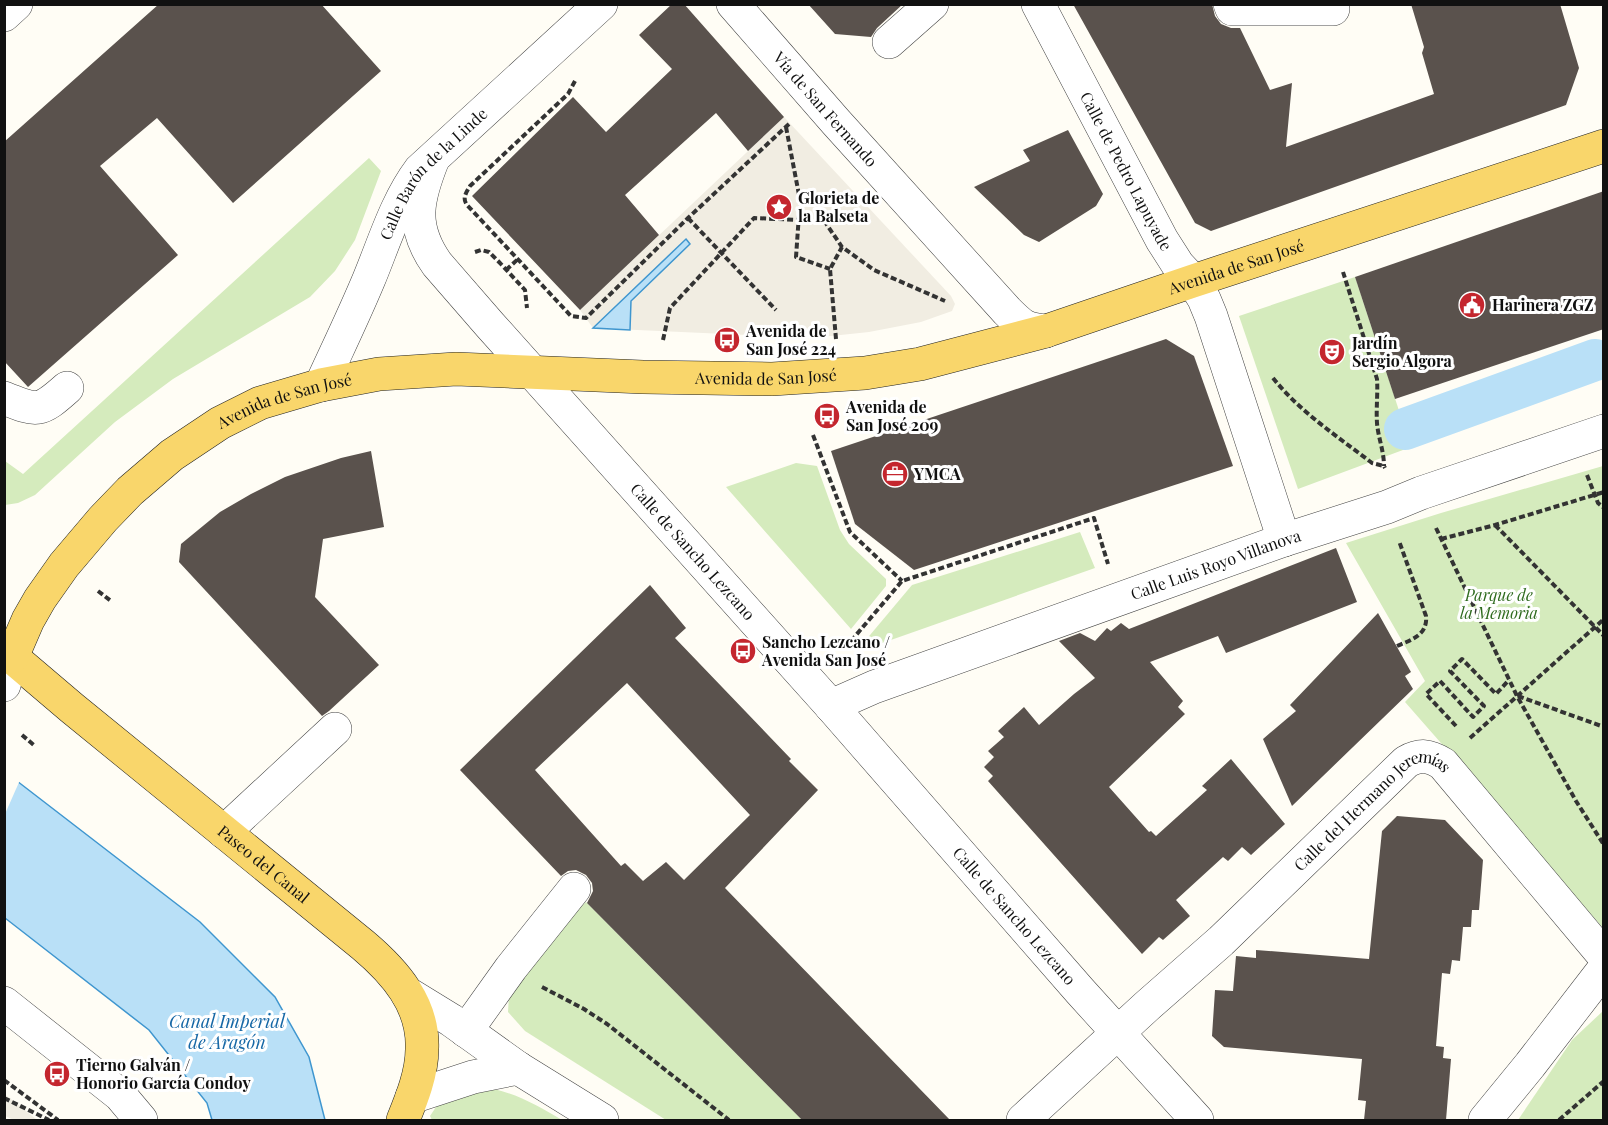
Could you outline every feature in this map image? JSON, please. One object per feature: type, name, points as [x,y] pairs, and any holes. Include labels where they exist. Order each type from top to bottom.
[{"type":"main road","name":"Avenida de San José","points":[[6,659],[52,581],[130,491],[172,455],[220,423],[260,403],[321,385],[379,374],[425,370],[772,379],[865,373],[920,364],[1046,331],[1604,146]]},
{"type":"main road","name":"Paseo del Canal","points":[[6,659],[72,708],[382,961],[395,975],[418,1015],[422,1031],[420,1065],[408,1109]]},
{"type":"street","points":[[4,15],[16,4]]},
{"type":"street","name":"Calle Barón de la Linde","points":[[321,385],[411,182],[420,171],[601,4]]},
{"type":"street","name":"Vía de San Fernando","points":[[733,4],[1007,311],[1020,324],[1031,330],[1046,331]]},
{"type":"street","points":[[889,42],[932,4]]},
{"type":"street","name":"Calle de Pedro Lapuyade","points":[[1038,4],[1162,240],[1204,299],[1220,339],[1284,540]]},
{"type":"street","points":[[1230,4],[1232,9],[1333,9]]},
{"type":"street","name":"Calle de Sancho Lezcano","points":[[433,159],[424,182],[418,217],[421,235],[437,264],[1197,1120]]},
{"type":"street","points":[[4,398],[28,407],[41,408],[67,388]]},
{"type":"street","name":"Calle Luis Royo Villanova","points":[[831,706],[874,687],[1284,540],[1387,507],[1421,493],[1604,431]]},
{"type":"street","points":[[224,832],[335,729]]},
{"type":"street","name":"Calle del Hermano Jeremías","points":[[1023,1120],[1221,941],[1406,762],[1420,756],[1428,756],[1443,765],[1604,956]]},
{"type":"street","points":[[466,1031],[511,968],[574,889]]},
{"type":"street","points":[[1485,1120],[1604,969]]},
{"type":"street","points":[[407,993],[518,1068],[602,1120]]},
{"type":"street","points":[[4,1003],[120,1095],[141,1120]]},
{"type":"street","points":[[408,1109],[463,1080],[518,1068]]},
{"type":"path","name":"Calle Barón de la Linde","points":[[518,259],[467,205],[466,192],[568,94],[577,77]]},
{"type":"path","points":[[506,270],[518,259],[571,316],[586,318],[791,122]]},
{"type":"path","points":[[786,127],[800,200],[796,257],[830,269]]},
{"type":"path","points":[[688,218],[776,310]]},
{"type":"path","points":[[662,342],[670,308],[753,219],[825,222],[842,247],[882,274],[953,304]]},
{"type":"path","points":[[837,347],[830,269],[842,247]]},
{"type":"path","points":[[489,252],[525,290],[528,317]]},
{"type":"path","points":[[1341,266],[1377,379],[1376,406],[1379,440],[1384,466],[1389,474]]},
{"type":"path","points":[[1272,376],[1286,394],[1305,412],[1372,463],[1384,466]]},
{"type":"path","points":[[813,435],[850,532],[902,582]]},
{"type":"path","points":[[1586,472],[1598,503],[1604,508]]},
{"type":"path","points":[[1441,538],[1495,525],[1604,492]]},
{"type":"path","points":[[1387,507],[1427,622],[1418,637],[1397,646]]},
{"type":"path","points":[[851,641],[902,582],[1094,518],[1111,574]]},
{"type":"path","points":[[1434,524],[1517,696],[1576,801],[1604,845]]},
{"type":"path","points":[[1495,525],[1604,636]]},
{"type":"path","points":[[98,591],[111,601]]},
{"type":"path","points":[[1464,743],[1604,619]]},
{"type":"path","points":[[1460,732],[1426,694],[1440,681],[1473,717],[1484,706],[1449,671],[1462,659],[1496,694],[1509,680]]},
{"type":"path","points":[[1517,696],[1604,727]]},
{"type":"path","points":[[22,735],[35,746]]},
{"type":"path","points":[[511,968],[596,1016],[729,1120]]},
{"type":"path","points":[[4,1080],[58,1120]]},
{"type":"path","points":[[1559,1120],[1604,1081]]},
{"type":"path","points":[[4,1098],[49,1120]]},
{"type":"green space","points":[[369,158],[381,171],[355,240],[335,271],[310,297],[173,379],[115,422],[35,495],[18,503],[5,505],[5,461],[23,474]]},
{"type":"green space","points":[[1355,277],[1411,447],[1298,489],[1239,316]]},
{"type":"green space","points":[[796,463],[817,466],[840,530],[849,544],[886,579],[886,586],[851,629],[726,487]]},
{"type":"green space","name":"Parque de la Memoria","points":[[1603,466],[1603,928],[1405,702],[1425,681],[1346,543]]},
{"type":"green space","points":[[1080,532],[1095,568],[871,647],[865,641],[912,585]]},
{"type":"green space","points":[[586,902],[802,1120],[666,1120],[525,1031],[508,1012],[509,995]]},
{"type":"green space","points":[[1603,1011],[1603,1120],[1518,1120],[1572,1040]]},
{"type":"green space","points":[[494,1089],[521,1098],[562,1120],[432,1120],[430,1116],[444,1099]]},
{"type":"shaded area","name":"Glorieta de la Balseta","points":[[784,117],[951,296],[955,304],[952,311],[921,322],[869,332],[831,336],[794,337],[593,328],[580,310]]},
{"type":"shaded area","points":[[4,1094],[37,1120],[14,1120],[5,1116]]},
{"type":"water","points":[[686,239],[690,244],[631,301],[630,330],[593,328]]},
{"type":"water","name":"Canal Imperial de Aragón","points":[[4,771],[200,922],[275,997],[309,1057],[325,1120],[212,1120],[207,1103],[149,1030],[5,918]]},
{"type":"pier","points":[[4,768],[20,780],[5,814],[4,814]]},
{"type":"building","points":[[159,4],[321,4],[381,71],[233,203],[157,118],[100,166],[178,255],[28,387],[4,361],[4,142]]},
{"type":"building","points":[[672,4],[684,4],[784,117],[748,151],[716,113],[625,195],[659,235],[580,310],[472,196],[573,97],[606,132],[672,69],[639,35]]},
{"type":"building","points":[[808,4],[903,4],[877,28],[871,37],[835,34]]},
{"type":"building","points":[[1073,4],[1212,4],[1215,16],[1221,24],[1231,28],[1240,28],[1270,90],[1292,83],[1286,147],[1434,94],[1422,53],[1424,47],[1411,4],[1560,4],[1579,68],[1566,105],[1211,231],[1195,223]]},
{"type":"building","points":[[1068,130],[1103,194],[1096,206],[1039,242],[1024,235],[974,187],[1030,161],[1023,150]]},
{"type":"building","name":"Harinera ZGZ","points":[[1604,191],[1604,329],[1395,399],[1355,277]]},
{"type":"building","points":[[1166,339],[1194,356],[1233,466],[914,570],[855,524],[831,451]]},
{"type":"building","points":[[371,451],[384,527],[323,539],[315,597],[379,665],[322,716],[179,562],[181,544],[220,512],[285,477],[341,458]]},
{"type":"building","points":[[1336,548],[1357,602],[1226,653],[1218,636],[1150,662],[1183,701],[1178,707],[1185,714],[1109,787],[1149,832],[1151,831],[1156,836],[1207,790],[1202,786],[1231,759],[1285,824],[1251,855],[1242,847],[1228,861],[1223,857],[1176,900],[1190,916],[1163,940],[1159,937],[1142,954],[988,781],[993,776],[984,767],[994,757],[988,751],[1004,737],[998,731],[1024,707],[1039,725],[1095,678],[1059,641],[1080,633],[1095,641],[1107,628],[1111,631],[1121,623],[1129,629]]},
{"type":"building","points":[[650,585],[686,628],[675,638],[818,790],[725,888],[950,1120],[802,1120],[587,903],[593,891],[592,883],[586,875],[576,870],[568,871],[561,876],[460,770]],"holes":[[[627,683],[750,815],[684,880],[666,862],[643,881],[625,863],[621,866],[535,770]]]},
{"type":"building","points":[[1378,613],[1411,672],[1405,676],[1413,689],[1292,806],[1263,739],[1296,711],[1290,705]]},
{"type":"building","points":[[1397,816],[1445,820],[1483,860],[1479,910],[1472,910],[1471,927],[1463,927],[1460,961],[1452,960],[1450,974],[1442,973],[1436,1046],[1444,1047],[1443,1058],[1451,1059],[1446,1120],[1364,1120],[1366,1101],[1358,1100],[1362,1059],[1224,1047],[1212,1036],[1215,990],[1233,991],[1236,956],[1256,958],[1256,950],[1369,959],[1382,831]]},
{"type":"waterway","points":[[1405,429],[1595,360]]},
{"type":"place","name":"Glorieta de la Balseta","points":[[779,207]]},
{"type":"place","name":"Harinera ZGZ","points":[[1472,305]]},
{"type":"place","name":"Avenida de San José 224","points":[[727,340]]},
{"type":"place","name":"Jardín Sergio Algora","points":[[1332,352]]},
{"type":"place","name":"Avenida de San José 209","points":[[827,416]]},
{"type":"place","name":"YMCA","points":[[895,474]]},
{"type":"place","name":"Sancho Lezcano / Avenida San José","points":[[743,651]]},
{"type":"place","name":"Tierno Galván / Honorio García Condoy","points":[[57,1074]]}]
